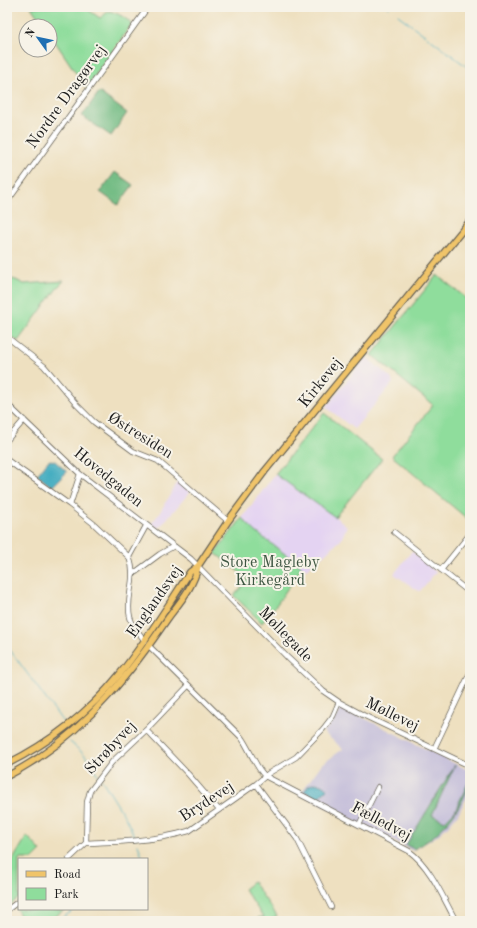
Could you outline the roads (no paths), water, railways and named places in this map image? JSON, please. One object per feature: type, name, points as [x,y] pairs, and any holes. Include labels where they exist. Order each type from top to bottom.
[{"type":"main road","name":"Kirkevej","points":[[198,566],[264,471],[470,221]]},
{"type":"main road","name":"Englandsvej","points":[[7,764],[38,747],[66,726],[111,684],[145,641],[190,572],[198,566]]},
{"type":"main road","name":"Englandsvej","points":[[7,776],[17,772],[50,750],[71,733],[121,683],[150,646],[195,577],[198,566]]},
{"type":"street","name":"Nordre Dragørvej","points":[[7,202],[148,7]]},
{"type":"street","name":"Østresiden","points":[[7,337],[50,372],[77,405],[94,422],[133,451],[158,461],[228,521]]},
{"type":"street","name":"Hovedgaden","points":[[7,404],[80,474],[198,566]]},
{"type":"street","points":[[7,440],[24,420]]},
{"type":"street","points":[[7,460],[94,524],[129,557],[132,564],[133,574],[129,596],[129,616],[133,625],[145,641]]},
{"type":"street","points":[[70,505],[80,474]]},
{"type":"street","points":[[129,557],[146,526]]},
{"type":"street","points":[[394,532],[470,593]]},
{"type":"street","points":[[441,570],[470,534]]},
{"type":"street","points":[[133,574],[160,554],[174,546]]},
{"type":"street","name":"Møllegade","points":[[198,566],[300,670],[323,691],[339,702]]},
{"type":"street","points":[[150,646],[188,686],[241,737],[251,751],[259,769],[265,776]]},
{"type":"street","name":"Møllevej","points":[[434,749],[470,673]]},
{"type":"street","name":"Strøbyvej","points":[[86,843],[87,802],[90,791],[112,762],[146,730],[188,686]]},
{"type":"street","name":"Møllevej","points":[[339,702],[470,766]]},
{"type":"street","name":"Brydevej","points":[[86,843],[139,841],[189,831],[256,784],[265,776],[296,757],[323,729],[333,716],[339,702]]},
{"type":"street","points":[[146,730],[220,810]]},
{"type":"street","name":"Fælledvej","points":[[265,776],[410,851],[428,871],[456,921]]},
{"type":"street","points":[[256,784],[297,839],[331,907]]},
{"type":"street","points":[[359,825],[378,787]]},
{"type":"street","points":[[70,858],[86,843]]},
{"type":"street","points":[[7,910],[18,902]]},
{"type":"water","points":[[48,461],[55,461],[67,472],[52,487],[37,475]]},
{"type":"water","points":[[316,783],[328,788],[317,799],[304,791],[309,785]]},
{"type":"waterway","points":[[398,15],[470,69]]},
{"type":"waterway","points":[[7,646],[63,722]]},
{"type":"waterway","points":[[70,742],[84,754],[98,775]]},
{"type":"waterway","points":[[102,780],[125,817],[136,839]]},
{"type":"waterway","points":[[138,845],[143,858]]},
{"type":"waterway","points":[[58,921],[74,910]]},
{"type":"park label","name":"Store Magleby Kirkegård","points":[[270,572]]}]
